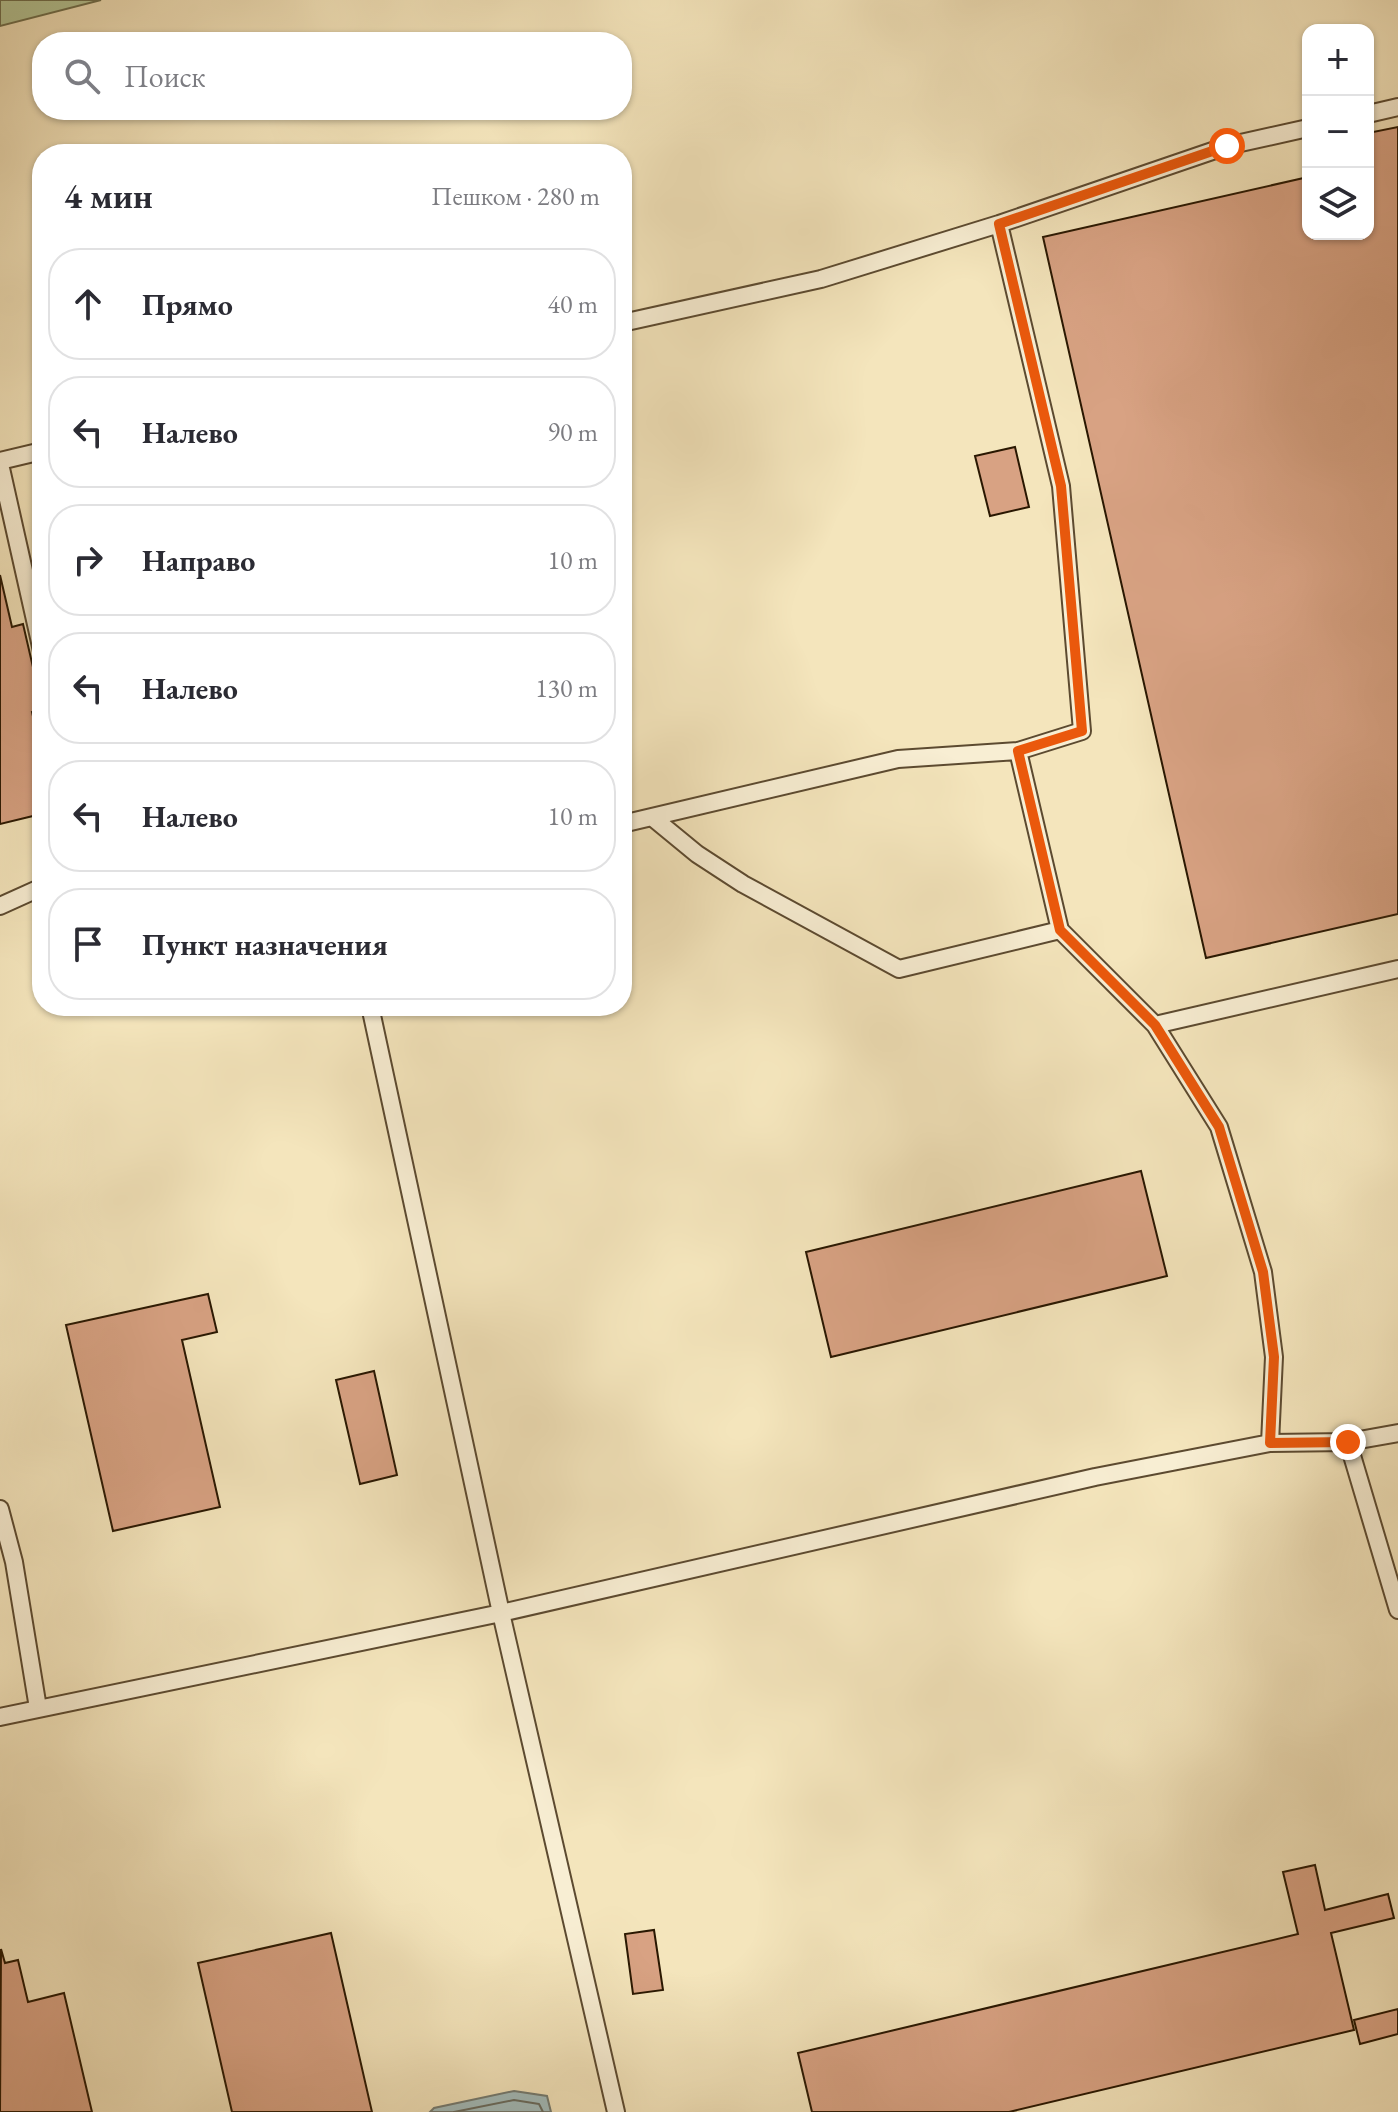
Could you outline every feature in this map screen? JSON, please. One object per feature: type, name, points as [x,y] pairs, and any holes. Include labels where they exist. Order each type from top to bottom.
[{"type":"lane","points":[[1374,113],[1398,107]]},
{"type":"lane","points":[[632,321],[821,279],[999,224],[1227,146],[1302,129]]},
{"type":"lane","points":[[632,822],[898,759],[1018,751],[1082,731],[1061,486],[999,224]]},
{"type":"lane","points":[[32,454],[0,463],[32,606]]},
{"type":"lane","points":[[1018,751],[1060,930],[1155,1025],[1219,1127],[1263,1272],[1274,1357],[1270,1443]]},
{"type":"lane","points":[[652,817],[697,854],[743,884],[899,969],[1060,930]]},
{"type":"lane","points":[[0,906],[32,892]]},
{"type":"lane","points":[[1155,1025],[1398,969]]},
{"type":"lane","points":[[372,1016],[501,1613],[616,2112]]},
{"type":"lane","points":[[0,1717],[501,1613],[1095,1477],[1270,1443],[1348,1442],[1398,1433]]},
{"type":"lane","points":[[1348,1442],[1398,1610]]},
{"type":"lane","points":[[0,1509],[14,1562],[38,1708]]},
{"type":"green space","points":[[0,0],[101,0],[0,26]]},
{"type":"water","points":[[514,2091],[547,2096],[551,2112],[430,2112],[434,2108]]},
{"type":"building","points":[[1398,127],[1398,914],[1206,958],[1043,237],[1302,178],[1302,240],[1374,240],[1374,132]]},
{"type":"building","points":[[1015,447],[1029,507],[990,516],[975,456]]},
{"type":"building","points":[[0,575],[12,627],[23,624],[32,663],[32,816],[0,824]]},
{"type":"building","points":[[1141,1171],[1167,1276],[831,1357],[806,1252]]},
{"type":"building","points":[[208,1294],[217,1332],[182,1340],[220,1507],[113,1531],[66,1325]]},
{"type":"building","points":[[374,1371],[397,1475],[360,1484],[336,1380]]},
{"type":"building","points":[[1315,1865],[1325,1910],[1388,1894],[1394,1918],[1331,1933],[1354,2030],[1009,2112],[812,2112],[798,2053],[1298,1934],[1283,1872]]},
{"type":"building","points":[[654,1930],[663,1990],[633,1994],[625,1934]]},
{"type":"building","points":[[331,1933],[372,2112],[232,2112],[198,1963]]},
{"type":"building","points":[[1,1949],[5,1963],[18,1960],[28,2002],[64,1993],[92,2112],[0,2112]]},
{"type":"building","points":[[1398,2009],[1398,2034],[1360,2044],[1354,2020]]},
{"type":"route","points":[[1227,146],[999,224],[1061,486],[1082,731],[1018,751],[1060,930],[1155,1025],[1219,1127],[1263,1272],[1274,1357],[1270,1443],[1348,1442]]}]
